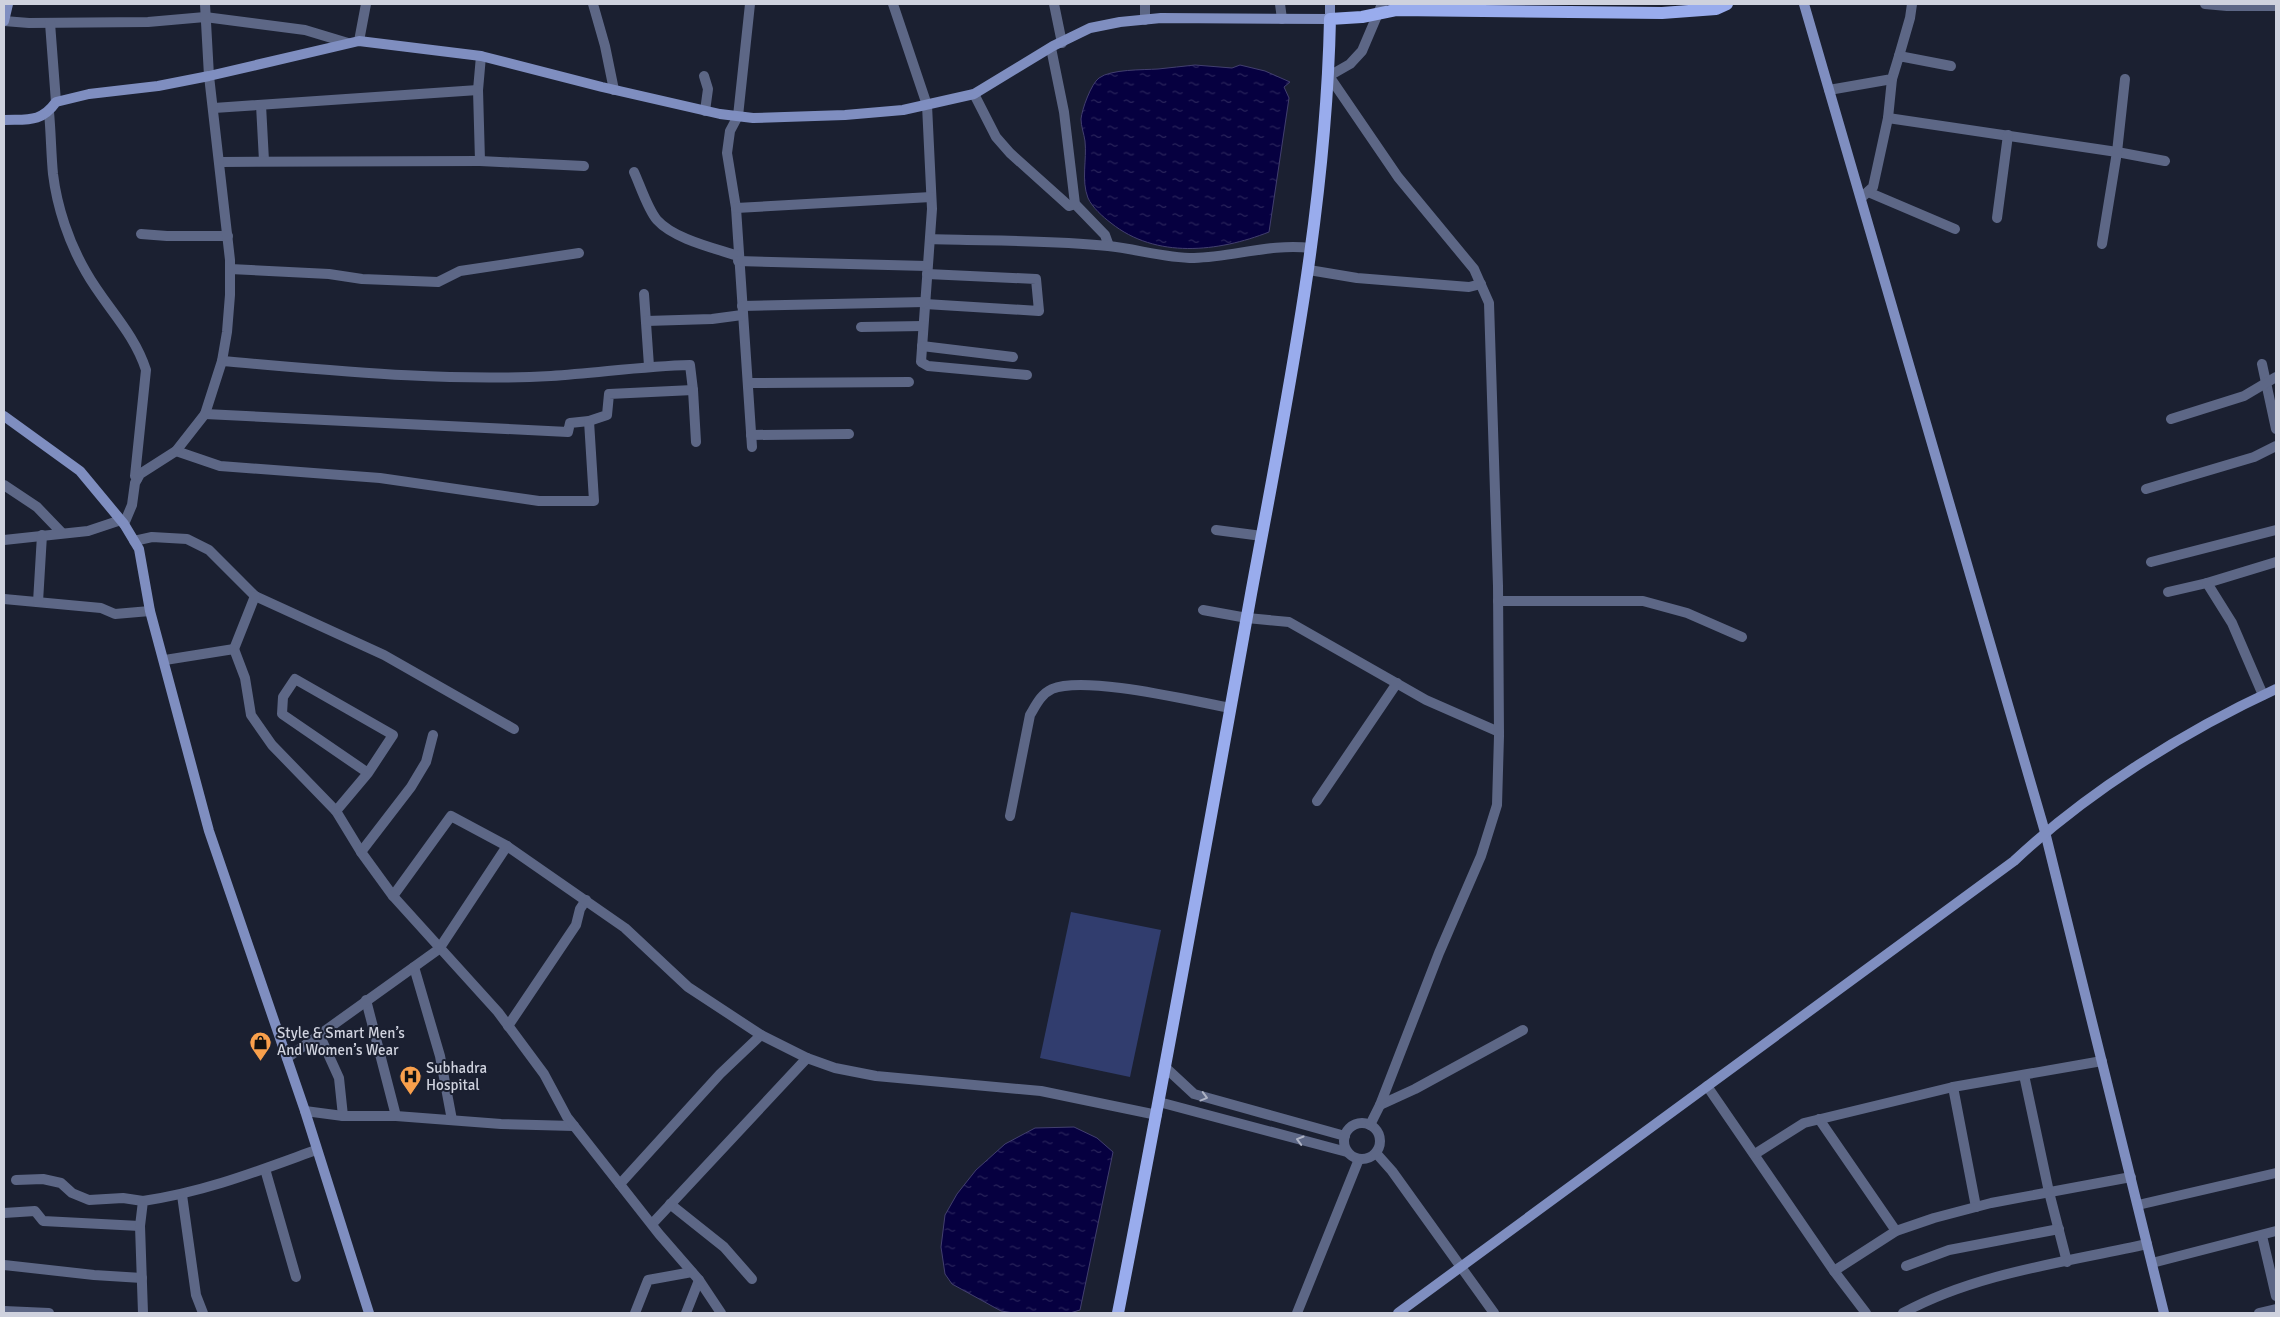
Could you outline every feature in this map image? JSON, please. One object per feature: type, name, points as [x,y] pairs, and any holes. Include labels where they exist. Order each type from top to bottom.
[{"type":"main road","points":[[4,21],[8,4]]},
{"type":"main road","points":[[1118,1313],[1160,1102],[1309,270],[1329,76],[1330,4]]},
{"type":"main road","points":[[4,120],[39,118],[49,112],[56,102],[90,94],[158,86],[209,76],[354,42],[481,56],[705,111],[771,118],[846,115],[903,110],[974,94],[1051,48],[1090,28],[1120,22],[1145,20],[1330,19],[1379,9],[1555,8],[1662,12],[1716,9],[1727,4]]},
{"type":"main road","points":[[1804,4],[1829,90],[1864,195],[2045,832],[2164,1313]]},
{"type":"main road","points":[[4,416],[80,471],[123,522],[139,550],[150,611],[165,660],[209,831],[305,1111],[369,1313]]},
{"type":"main road","points":[[1398,1313],[2014,861],[2045,832],[2111,784],[2192,731],[2276,689]]},
{"type":"street","points":[[4,540],[88,531],[123,522],[132,506],[137,479],[140,474],[176,451],[205,414],[222,361],[228,323],[230,269],[221,162],[209,76],[205,4]]},
{"type":"street","points":[[4,21],[50,23],[148,22],[205,17],[305,30],[354,42],[366,4]]},
{"type":"street","points":[[593,4],[605,46],[614,90]]},
{"type":"street","points":[[750,4],[738,116],[730,131],[727,152],[736,208],[752,447]]},
{"type":"street","points":[[894,4],[927,104],[931,198],[921,362],[928,366],[1027,375]]},
{"type":"street","points":[[1054,4],[1062,43]]},
{"type":"street","points":[[1145,4],[1145,20]]},
{"type":"street","points":[[1280,4],[1282,19]]},
{"type":"street","points":[[1864,195],[1874,187],[1888,118],[1892,79],[1910,18],[1912,4]]},
{"type":"street","points":[[2205,4],[2276,6]]},
{"type":"street","points":[[1370,1125],[1380,1105],[1438,953],[1481,856],[1497,805],[1499,732],[1498,601],[1489,303],[1474,269],[1398,177],[1329,76],[1350,64],[1362,51],[1379,9]]},
{"type":"street","points":[[50,23],[56,102]]},
{"type":"street","points":[[1051,48],[1064,112],[1075,204],[1105,235],[1109,246]]},
{"type":"street","points":[[480,160],[478,90],[481,56]]},
{"type":"street","points":[[1899,56],[1951,66]]},
{"type":"street","points":[[704,76],[708,89],[705,111]]},
{"type":"street","points":[[1829,90],[1892,79]]},
{"type":"street","points":[[2102,244],[2117,152],[2125,80]]},
{"type":"street","points":[[214,108],[478,90]]},
{"type":"street","points":[[974,94],[996,137],[1010,153],[1069,206],[1075,204]]},
{"type":"street","points":[[261,105],[264,161]]},
{"type":"street","points":[[49,112],[55,187],[68,233],[85,271],[125,326],[142,357],[146,370],[135,476],[137,479]]},
{"type":"street","points":[[1888,118],[2117,152],[2165,161]]},
{"type":"street","points":[[1997,218],[2008,136]]},
{"type":"street","points":[[221,162],[480,160],[584,166]]},
{"type":"street","points":[[634,172],[656,219],[666,228],[738,258],[1036,278],[1039,311],[925,303],[742,311],[712,319],[646,321]]},
{"type":"street","points":[[1864,195],[1955,229]]},
{"type":"street","points":[[736,208],[931,198]]},
{"type":"street","points":[[140,234],[228,236]]},
{"type":"street","points":[[930,238],[1109,246],[1157,255],[1193,258],[1232,255],[1276,247],[1311,248]]},
{"type":"street","points":[[230,269],[438,282],[460,271],[579,253]]},
{"type":"street","points":[[1309,270],[1366,279],[1469,287],[1481,284]]},
{"type":"street","points":[[644,294],[648,366]]},
{"type":"street","points":[[861,327],[923,326]]},
{"type":"street","points":[[922,346],[1013,357]]},
{"type":"street","points":[[222,361],[324,370],[465,377],[551,376],[648,366],[690,365],[696,442]]},
{"type":"street","points":[[2262,364],[2276,429]]},
{"type":"street","points":[[2171,419],[2244,396],[2276,377]]},
{"type":"street","points":[[748,383],[909,382]]},
{"type":"street","points":[[205,414],[568,432],[570,423],[589,421],[607,415],[609,394],[693,390]]},
{"type":"street","points":[[176,451],[220,466],[380,478],[539,501],[594,501],[589,421]]},
{"type":"street","points":[[751,435],[849,434]]},
{"type":"street","points":[[2146,489],[2254,457],[2276,446]]},
{"type":"street","points":[[4,485],[37,507],[62,534]]},
{"type":"street","points":[[1216,530],[1262,536]]},
{"type":"street","points":[[2151,562],[2276,530]]},
{"type":"street","points":[[38,602],[42,535]]},
{"type":"street","points":[[134,541],[152,537],[188,539],[209,550],[255,596],[384,655],[514,729]]},
{"type":"street","points":[[2168,592],[2207,583],[2276,562]]},
{"type":"street","points":[[2207,583],[2232,623],[2263,695]]},
{"type":"street","points":[[255,596],[234,649],[245,678],[251,715],[272,745],[336,811],[361,852],[393,896],[439,950],[498,1012],[544,1074],[566,1117],[699,1280],[721,1313]]},
{"type":"street","points":[[4,599],[102,608],[115,614],[150,611]]},
{"type":"street","points":[[1498,601],[1644,601],[1687,613],[1742,637]]},
{"type":"street","points":[[1203,610],[1247,618],[1289,622],[1426,700],[1499,732]]},
{"type":"street","points":[[165,660],[234,649]]},
{"type":"street","points":[[336,811],[368,773],[393,735],[295,679],[283,697],[282,714],[368,773]]},
{"type":"street","points":[[1317,801],[1397,683]]},
{"type":"street","points":[[1010,816],[1030,715],[1038,701],[1051,689],[1071,685],[1109,687],[1231,708]]},
{"type":"street","points":[[361,852],[411,787],[426,762],[434,735]]},
{"type":"street","points":[[393,896],[451,816],[507,846],[625,928],[688,987],[761,1035],[807,1058],[835,1068],[876,1076],[1041,1091],[1157,1115]]},
{"type":"street","points":[[287,1058],[366,1000],[439,950],[507,846]]},
{"type":"street","points":[[508,1026],[576,924],[580,909],[586,900]]},
{"type":"street","points":[[414,967],[440,1056],[452,1120]]},
{"type":"street","points":[[366,1000],[396,1116]]},
{"type":"street","points":[[1380,1105],[1415,1089],[1523,1030]]},
{"type":"street","points":[[319,1034],[339,1078],[343,1116]]},
{"type":"street","points":[[620,1184],[720,1074],[761,1035]]},
{"type":"street","points":[[652,1224],[807,1058]]},
{"type":"street","points":[[1754,1154],[1804,1123],[1953,1087],[2102,1061]]},
{"type":"street","points":[[1166,1068],[1194,1094],[1345,1136]]},
{"type":"street","points":[[2024,1075],[2049,1192],[2067,1262]]},
{"type":"street","points":[[1707,1086],[1834,1271],[1866,1313]]},
{"type":"street","points":[[1953,1087],[1976,1207]]},
{"type":"street","points":[[1160,1102],[1347,1152],[1359,1159],[1368,1158],[1376,1153],[1380,1143],[1378,1132],[1370,1125],[1359,1124],[1349,1128],[1345,1136],[1347,1152]]},
{"type":"street","points":[[305,1111],[343,1116],[396,1116],[501,1124],[574,1126]]},
{"type":"street","points":[[1819,1119],[1896,1231]]},
{"type":"street","points":[[16,1180],[44,1179],[61,1183],[72,1193],[89,1200],[123,1198],[143,1201],[182,1195],[265,1169],[316,1150]]},
{"type":"street","points":[[1376,1153],[1392,1171],[1494,1313]]},
{"type":"street","points":[[1297,1313],[1359,1159]]},
{"type":"street","points":[[265,1169],[296,1277]]},
{"type":"street","points":[[2138,1205],[2276,1173]]},
{"type":"street","points":[[1834,1271],[1896,1231],[1934,1218],[1976,1207],[2131,1177]]},
{"type":"street","points":[[182,1195],[196,1295],[203,1313]]},
{"type":"street","points":[[143,1201],[140,1226],[143,1313]]},
{"type":"street","points":[[670,1204],[724,1247],[752,1279]]},
{"type":"street","points":[[4,1213],[34,1211],[43,1221],[140,1226]]},
{"type":"street","points":[[1906,1266],[1949,1250],[2059,1230]]},
{"type":"street","points":[[2152,1263],[2276,1231]]},
{"type":"street","points":[[2262,1236],[2273,1264],[2276,1296]]},
{"type":"street","points":[[1906,1313],[1948,1292],[1986,1280],[2147,1244]]},
{"type":"street","points":[[4,1265],[94,1275],[142,1278]]},
{"type":"street","points":[[634,1313],[648,1280],[692,1272]]},
{"type":"street","points":[[686,1313],[699,1280]]},
{"type":"street","points":[[2259,1313],[2276,1309]]},
{"type":"street","points":[[4,1310],[49,1313]]},
{"type":"shaded area","points":[[1071,912],[1161,930],[1130,1077],[1040,1058]]},
{"type":"water","points":[[1195,65],[1232,68],[1240,65],[1265,71],[1290,82],[1284,87],[1289,98],[1269,232],[1229,244],[1188,248],[1167,247],[1129,235],[1105,218],[1090,201],[1085,184],[1085,141],[1081,119],[1090,91],[1096,81],[1104,75],[1127,70]]},
{"type":"water","points":[[1074,1127],[1097,1138],[1113,1152],[1080,1310],[1070,1313],[1014,1313],[1001,1311],[952,1284],[945,1274],[941,1247],[945,1215],[957,1194],[976,1170],[1005,1144],[1035,1128]]},
{"type":"place","name":"Style & Smart Men’s And Women’s Wear","points":[[261,1061]]},
{"type":"place","name":"Subhadra Hospital","points":[[410,1096]]}]
